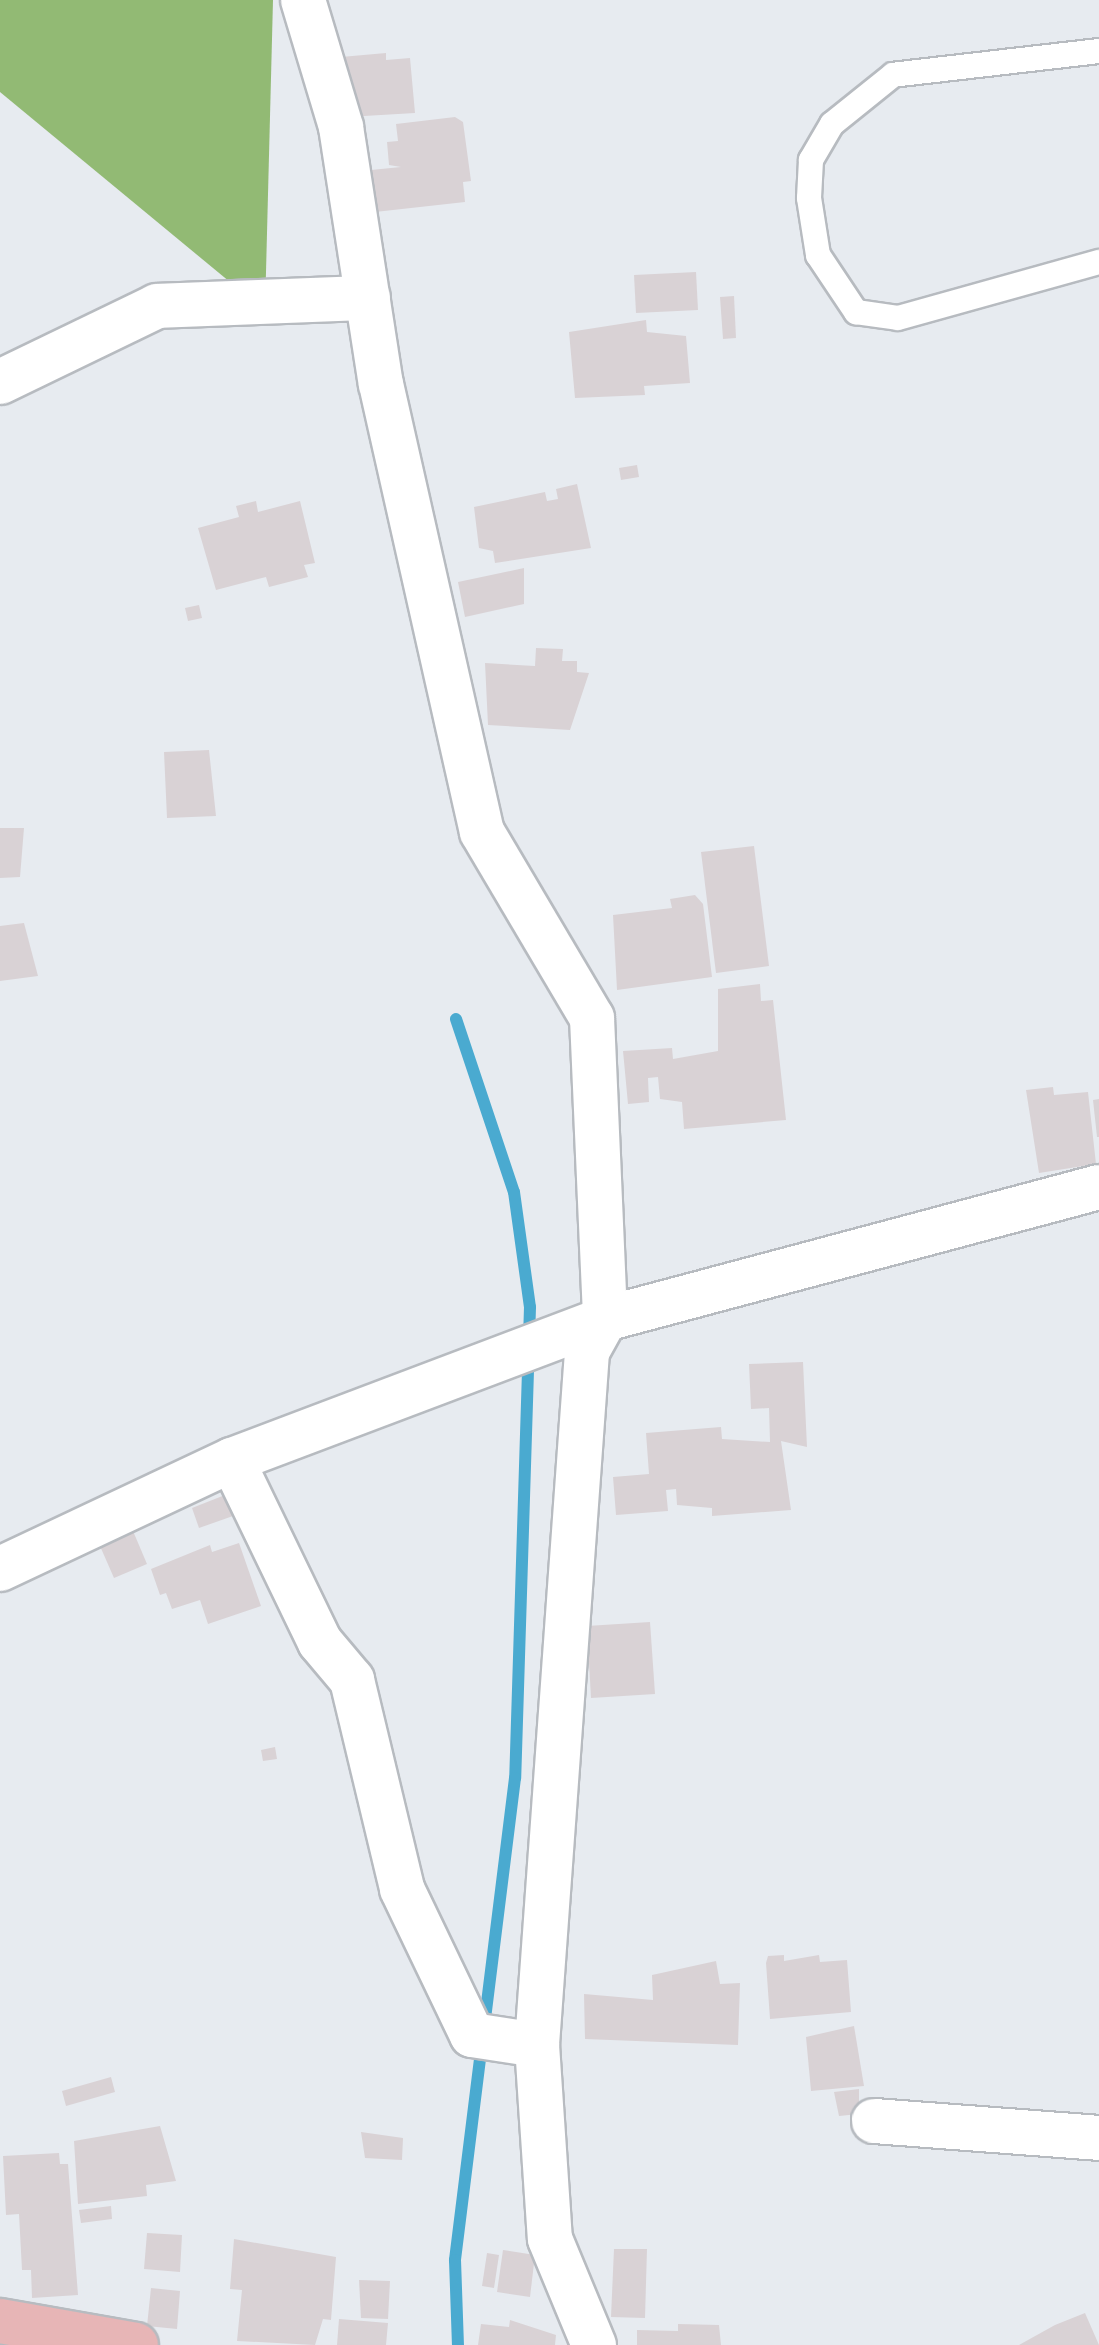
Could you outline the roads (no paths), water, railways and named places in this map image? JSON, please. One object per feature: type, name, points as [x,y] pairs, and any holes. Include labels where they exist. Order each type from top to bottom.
[{"type":"main road","points":[[0,2321],[136,2345]]},
{"type":"street","points":[[303,0],[341,127],[368,298],[482,832],[592,1018],[605,1319],[587,1352],[502,2040]]},
{"type":"street","points":[[0,382],[157,306],[368,298]]},
{"type":"street","points":[[0,1569],[232,1460],[605,1319],[1099,1187]]},
{"type":"street","points":[[232,1460],[320,1642],[352,1680],[402,1889],[502,2040],[550,2239],[594,2345]]},
{"type":"street","points":[[874,2121],[1099,2138]]},
{"type":"lane","points":[[1099,51],[893,75],[832,124],[811,160],[809,198],[818,255],[856,312],[898,318],[1099,262]]},
{"type":"waterway","points":[[456,1019],[514,1192],[530,1307],[515,1778],[455,2260],[458,2345]]}]
